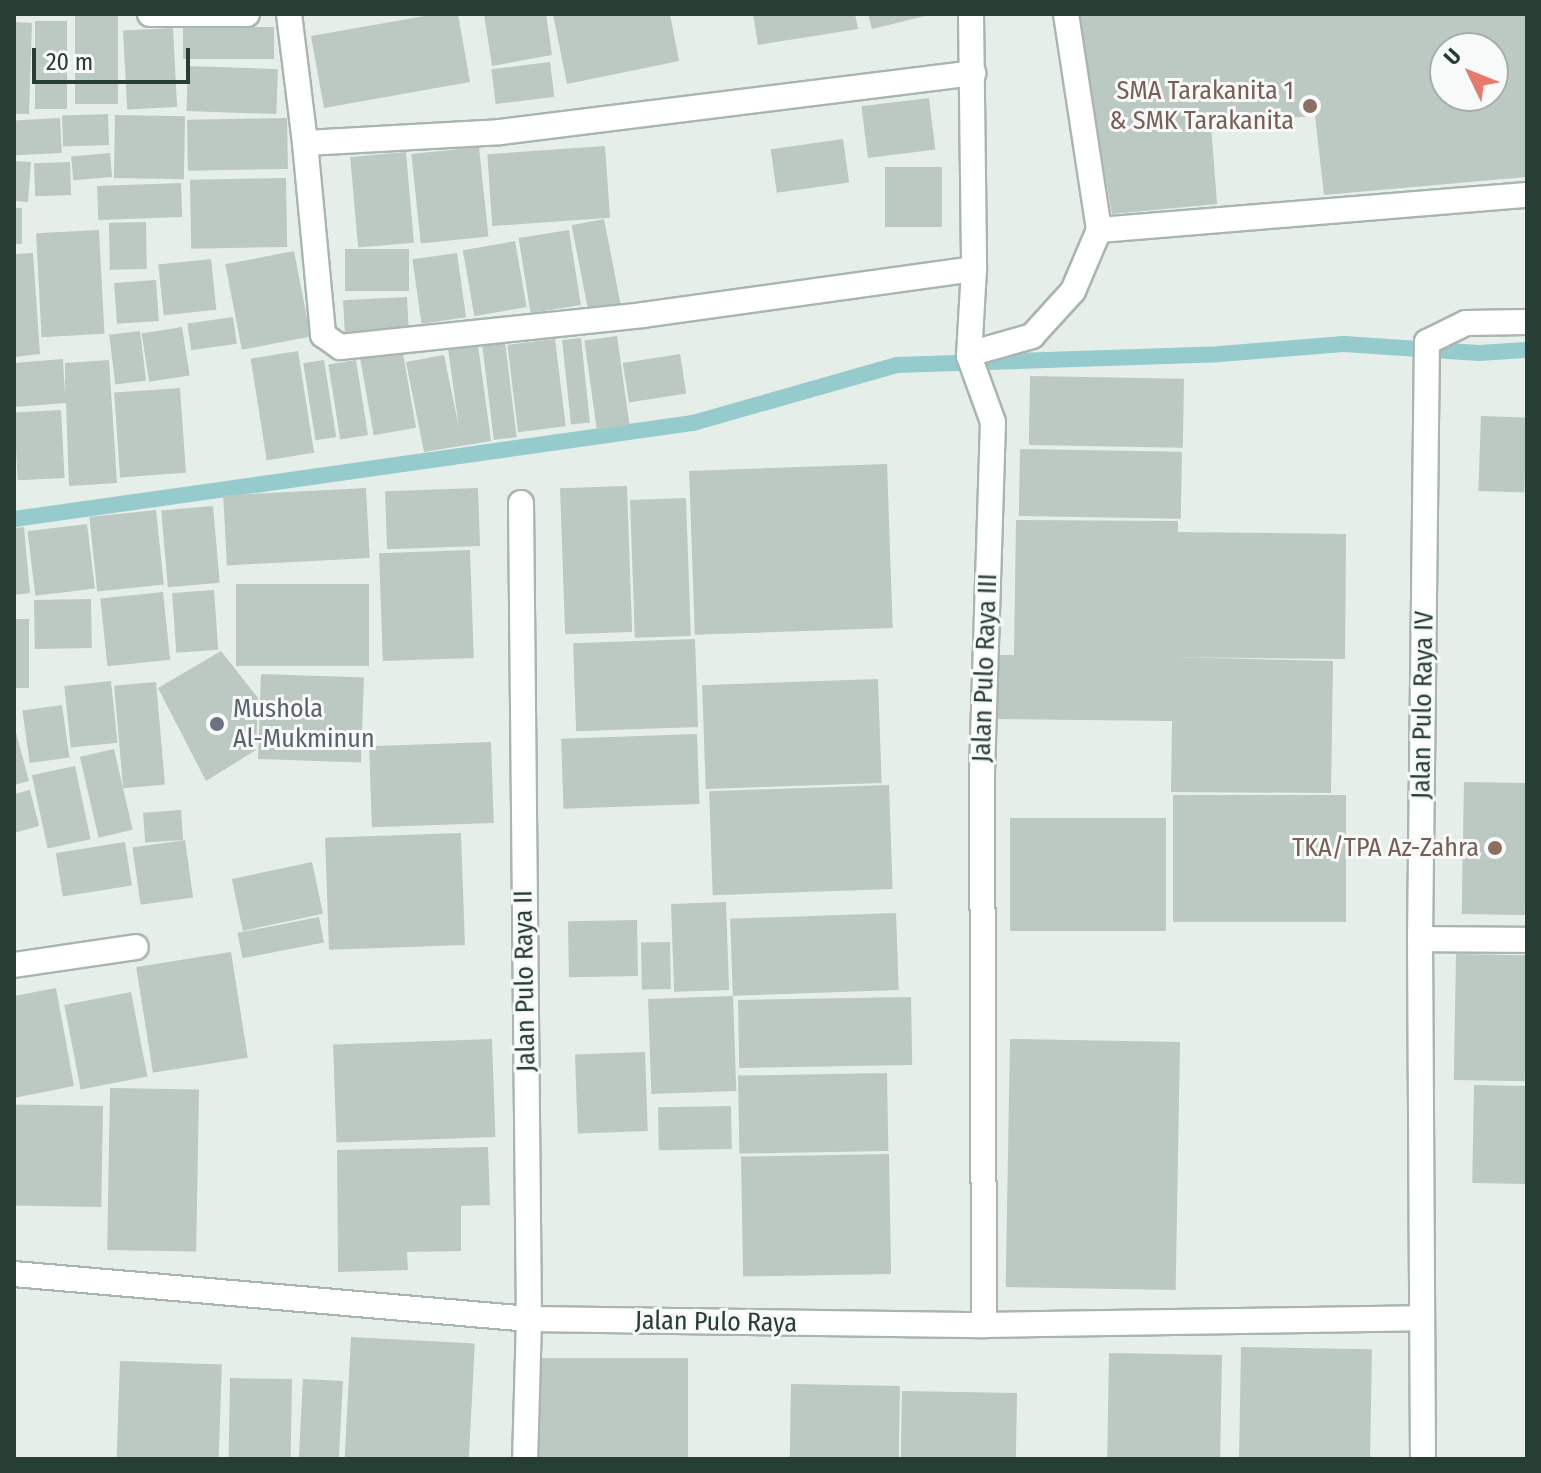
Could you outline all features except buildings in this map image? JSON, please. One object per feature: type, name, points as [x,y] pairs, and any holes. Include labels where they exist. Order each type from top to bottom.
[{"type":"street","points":[[150,14],[247,14]]},
{"type":"street","points":[[289,14],[323,335],[340,347],[643,315],[974,269]]},
{"type":"street","name":"Jalan Pulo Raya III","points":[[971,14],[974,269],[969,355],[993,422],[982,771],[984,1325]]},
{"type":"street","points":[[969,355],[1032,336],[1073,291],[1099,230],[1066,14]]},
{"type":"street","points":[[305,143],[500,132],[973,73]]},
{"type":"street","points":[[1099,230],[1527,195]]},
{"type":"street","name":"Jalan Pulo Raya IV","points":[[1423,1459],[1420,939],[1427,342],[1466,323],[1527,322]]},
{"type":"street","name":"Jalan Pulo Raya II","points":[[521,503],[529,1319],[525,1459]]},
{"type":"street","points":[[1420,939],[1527,940]]},
{"type":"street","points":[[14,965],[136,947]]},
{"type":"street","name":"Jalan Pulo Raya","points":[[14,1274],[529,1319],[984,1325],[1420,1318]]},
{"type":"waterway","points":[[14,519],[693,423],[896,365],[1220,354],[1344,344],[1479,353],[1527,350]]},
{"type":"place","name":"SMA Tarakanita 1 & SMK Tarakanita","points":[[1310,106]]},
{"type":"place","name":"Mushola Al-Mukminun","points":[[217,724]]},
{"type":"place","name":"TKA/TPA Az-Zahra","points":[[1495,848]]}]
